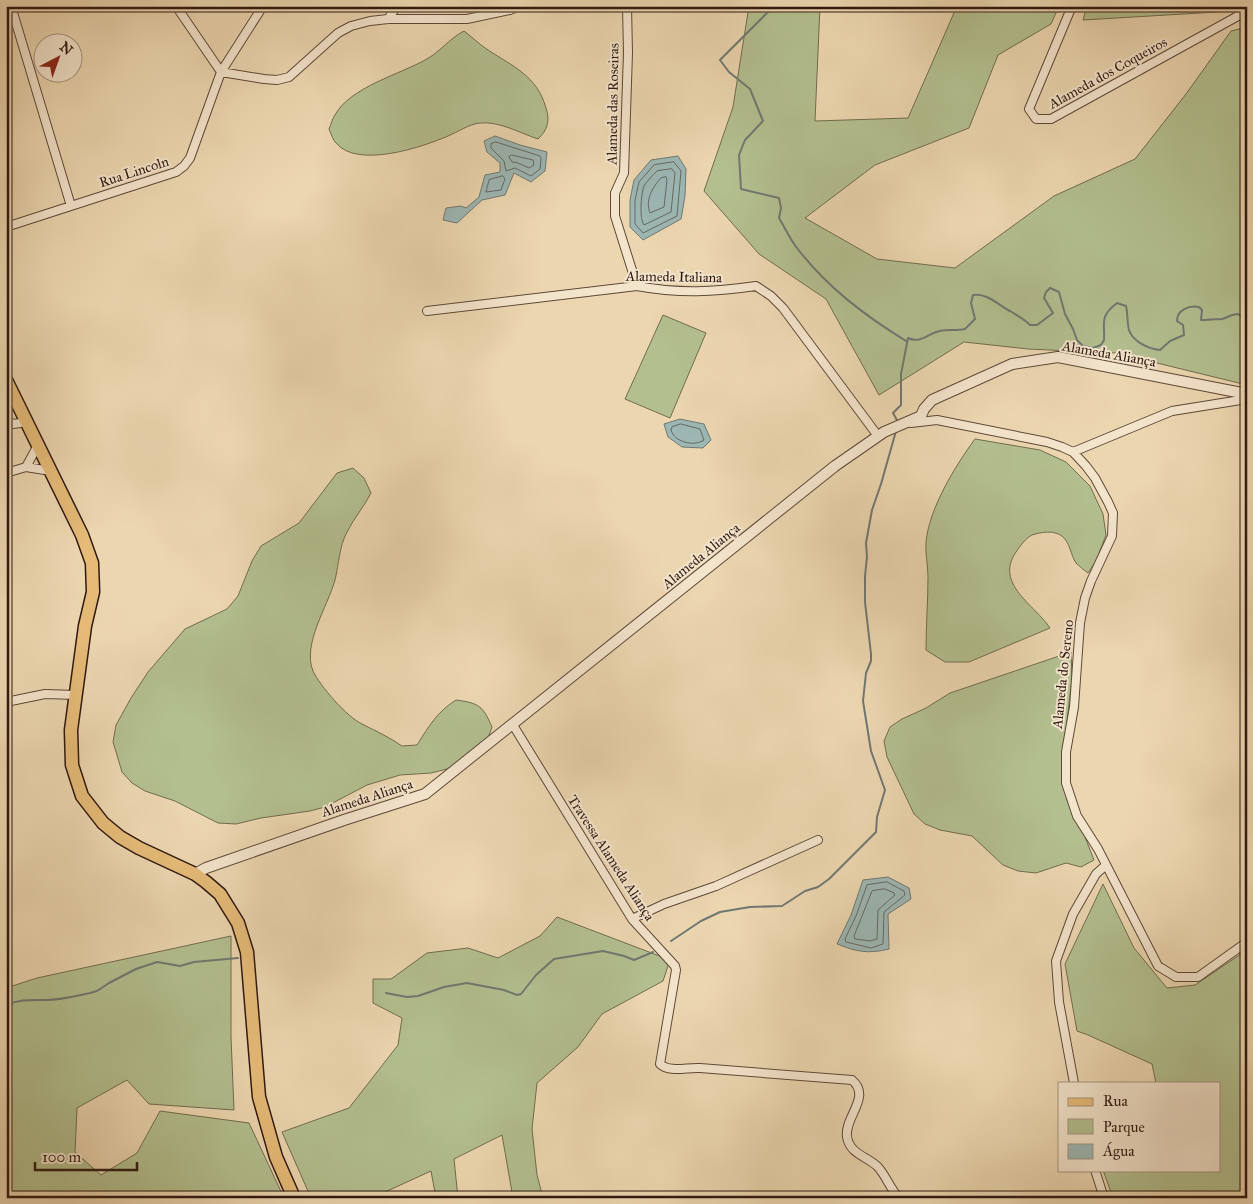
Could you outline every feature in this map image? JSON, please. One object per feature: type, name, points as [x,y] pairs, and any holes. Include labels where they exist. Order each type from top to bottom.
[{"type":"main road","points":[[6,380],[82,535],[92,563],[93,592],[85,626],[70,730],[72,765],[82,796],[103,823],[120,837],[195,874],[220,894],[234,915],[247,952],[259,1097],[276,1157],[294,1198]]},
{"type":"street","points":[[11,6],[71,206]]},
{"type":"street","points":[[176,6],[221,72],[277,80],[289,77],[338,33],[351,26],[388,19],[466,19],[510,10],[519,6]]},
{"type":"street","name":"Rua Lincoln","points":[[6,227],[176,172],[184,166],[190,158],[221,72],[262,6]]},
{"type":"street","points":[[388,19],[397,6]]},
{"type":"street","name":"Alameda das Roseiras","points":[[627,6],[628,53],[624,173],[615,193],[615,216],[637,286]]},
{"type":"street","name":"Alameda dos Coqueiros","points":[[1072,6],[1029,109],[1036,119],[1051,119],[1238,16],[1247,14]]},
{"type":"street","name":"Alameda Italiana","points":[[427,311],[637,286],[666,292],[720,291],[756,286],[771,296],[783,308],[881,434]]},
{"type":"street","name":"Alameda Aliança","points":[[195,874],[234,858],[425,794],[835,466],[881,434],[921,416],[924,408],[932,400],[1012,364],[1058,357],[1247,394]]},
{"type":"street","points":[[1073,452],[1172,411],[1247,399]]},
{"type":"street","points":[[6,420],[13,424],[27,422]]},
{"type":"street","name":"Alameda do Sereno","points":[[902,424],[937,420],[946,421],[1047,442],[1073,452],[1095,478],[1112,513],[1112,536],[1085,598],[1080,623],[1074,707],[1065,762],[1066,783],[1077,816],[1106,865],[1158,966],[1176,977],[1198,977],[1247,942]]},
{"type":"street","points":[[26,467],[38,445]]},
{"type":"street","points":[[6,473],[26,467],[51,472]]},
{"type":"street","points":[[6,702],[45,694],[76,695]]},
{"type":"street","name":"Travessa Alameda Aliança","points":[[513,725],[632,919],[673,962],[676,970],[660,1064],[664,1068],[700,1068],[852,1080],[858,1088],[860,1095],[847,1130],[848,1142],[857,1154],[878,1167],[899,1198]]},
{"type":"street","points":[[632,919],[664,904],[716,886],[818,840]]},
{"type":"street","points":[[1074,1082],[1059,1002],[1056,961],[1073,914],[1096,874],[1106,865]]},
{"type":"street","points":[[1096,1172],[1104,1198]]},
{"type":"green space","points":[[749,6],[820,6],[815,121],[908,118],[957,6],[1059,6],[1051,24],[998,55],[969,128],[875,165],[805,218],[877,259],[955,268],[1054,196],[1135,159],[1186,94],[1231,31],[1247,27],[1247,385],[1116,353],[1028,349],[964,342],[879,395],[826,299],[759,254],[704,191],[733,107]]},
{"type":"green space","points":[[1087,6],[1232,6],[1234,11],[1083,20]]},
{"type":"green space","points":[[464,31],[485,48],[523,73],[537,88],[548,117],[546,128],[538,139],[495,124],[480,123],[423,145],[391,153],[359,154],[346,151],[336,143],[329,129],[333,118],[342,105],[364,89],[427,59]]},
{"type":"green space","points":[[663,315],[706,333],[670,418],[625,399]]},
{"type":"green space","points":[[975,439],[1040,450],[1066,462],[1090,486],[1103,514],[1106,535],[1096,561],[1088,573],[1076,563],[1067,542],[1059,534],[1043,532],[1028,538],[1016,552],[1011,564],[1010,574],[1013,584],[1019,593],[1050,628],[969,662],[945,662],[926,650],[928,577],[926,542],[932,516],[944,488]]},
{"type":"green space","points":[[353,468],[364,478],[371,493],[342,544],[332,590],[313,637],[310,660],[313,671],[328,693],[349,715],[402,746],[417,745],[438,715],[456,700],[475,704],[483,710],[492,727],[487,741],[460,762],[447,769],[431,773],[400,775],[367,785],[325,807],[310,811],[261,818],[236,824],[218,823],[175,801],[145,791],[132,783],[122,772],[113,742],[116,725],[148,672],[185,629],[227,609],[238,596],[252,561],[261,546],[299,523],[337,473]]},
{"type":"green space","points":[[1071,652],[1072,678],[1062,765],[1067,800],[1094,860],[1081,867],[1066,863],[1036,873],[1018,871],[1003,865],[972,836],[940,830],[925,824],[914,814],[887,757],[884,741],[890,727],[950,693]]},
{"type":"green space","points":[[1103,884],[1134,948],[1167,988],[1195,985],[1247,950],[1247,1198],[1113,1198],[1104,1172],[1220,1172],[1220,1082],[1156,1082],[1152,1064],[1077,1031],[1065,964]]},
{"type":"green space","points":[[557,917],[670,960],[663,981],[602,1014],[578,1047],[537,1083],[532,1129],[537,1175],[543,1198],[513,1198],[502,1135],[454,1159],[458,1198],[436,1198],[431,1171],[372,1198],[311,1198],[282,1132],[349,1108],[398,1045],[402,1018],[373,1003],[373,979],[391,979],[427,953],[468,948],[498,958],[540,936]]},
{"type":"green space","points":[[231,936],[231,1037],[234,1110],[149,1104],[127,1080],[77,1108],[75,1152],[101,1175],[137,1153],[160,1111],[249,1123],[284,1198],[6,1198],[6,988],[37,978]]},
{"type":"water","points":[[495,136],[547,152],[545,171],[531,182],[514,173],[505,195],[482,200],[457,223],[443,220],[446,208],[461,206],[466,208],[479,197],[485,175],[500,172],[500,163],[487,152],[484,141]]},
{"type":"water","points":[[678,156],[686,169],[685,196],[681,219],[643,240],[630,227],[630,200],[634,180],[651,160]]},
{"type":"water","points":[[680,419],[704,424],[711,440],[703,448],[682,447],[668,437],[664,424]]},
{"type":"water","points":[[888,877],[909,888],[911,899],[888,914],[889,949],[863,951],[837,944],[851,915],[863,880]]},
{"type":"waterway","points":[[774,6],[720,60],[729,72],[750,89],[763,121],[745,140],[739,155],[741,189],[779,198],[781,208],[779,218],[794,245],[809,262],[847,299],[875,321],[906,341]]},
{"type":"waterway","points":[[898,422],[893,413],[901,405],[901,374],[908,338],[917,340],[940,331],[965,329],[975,319],[971,303],[973,295],[988,298],[1030,325],[1037,325],[1053,313],[1044,298],[1050,288],[1059,292],[1065,314],[1077,340],[1083,346],[1093,348],[1101,345],[1104,340],[1105,316],[1117,303],[1126,306],[1129,330],[1134,338],[1146,346],[1160,350],[1170,341],[1184,335],[1183,325],[1177,321],[1179,314],[1184,309],[1199,307],[1202,310],[1201,320],[1222,319],[1238,314],[1247,328]]},
{"type":"waterway","points":[[671,941],[701,921],[720,912],[750,907],[782,906],[805,891],[818,887],[829,879],[876,832],[877,817],[885,790],[871,751],[863,701],[866,673],[871,661],[865,602],[866,543],[872,510],[896,431]]},
{"type":"waterway","points":[[386,993],[407,997],[418,996],[444,987],[467,983],[504,990],[517,995],[521,994],[536,975],[554,959],[603,951],[634,960],[653,952]]},
{"type":"waterway","points":[[6,1005],[21,1001],[68,998],[90,993],[136,969],[157,962],[180,966],[194,962],[238,958]]}]
